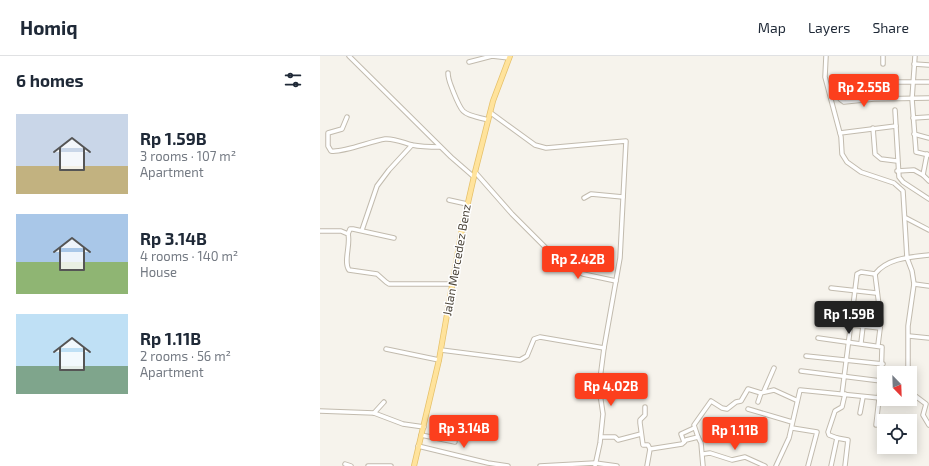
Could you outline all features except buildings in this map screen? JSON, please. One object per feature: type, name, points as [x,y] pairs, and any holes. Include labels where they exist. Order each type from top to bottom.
[{"type":"main road","name":"Jalan Mercedez Benz","points":[[414,466],[439,360],[467,204],[490,113],[509,57]]},
{"type":"street","points":[[349,56],[440,147],[474,174],[552,254],[568,267],[583,274],[616,281]]},
{"type":"street","points":[[469,62],[492,56],[509,57]]},
{"type":"street","points":[[826,56],[825,77],[840,133],[841,152],[847,162],[861,172],[894,183],[901,188],[903,195],[906,218],[907,258],[912,271],[914,284],[909,315],[908,366]]},
{"type":"street","points":[[883,56],[883,64]]},
{"type":"street","points":[[915,56],[912,99],[916,152],[928,155],[923,175]]},
{"type":"street","points":[[914,64],[929,65]]},
{"type":"street","points":[[448,73],[449,80],[460,110],[488,120]]},
{"type":"street","points":[[929,82],[858,83],[840,85],[839,88],[840,99],[844,102],[929,98]]},
{"type":"street","points":[[895,110],[897,171],[899,177],[903,182],[929,199]]},
{"type":"street","points":[[490,113],[535,145],[546,148],[626,141],[620,258],[604,348],[599,387],[604,408],[601,437],[595,465]]},
{"type":"street","points":[[348,117],[342,128],[328,133],[328,146],[331,151],[345,150],[370,142],[375,143],[387,139],[412,145],[440,147]]},
{"type":"street","points":[[913,118],[929,119]]},
{"type":"street","points":[[840,133],[896,126]]},
{"type":"street","points":[[873,128],[875,154],[881,159],[897,161]]},
{"type":"street","points":[[914,134],[929,138]]},
{"type":"street","points":[[362,230],[377,186],[389,170],[412,145]]},
{"type":"street","points":[[897,171],[914,170],[923,175],[929,181]]},
{"type":"street","points":[[584,198],[591,194],[623,198]]},
{"type":"street","points":[[449,200],[467,204]]},
{"type":"street","points":[[906,218],[929,230]]},
{"type":"street","points":[[394,238],[362,230],[350,229],[348,234],[348,267],[350,270],[377,274],[388,283],[452,284]]},
{"type":"street","points":[[320,231],[341,231],[348,234]]},
{"type":"street","points":[[845,466],[848,440],[837,438],[830,435],[828,432],[835,411],[842,406],[844,376],[857,273],[875,274],[888,263],[907,258],[929,255]]},
{"type":"street","points":[[875,274],[880,328],[878,345]]},
{"type":"street","points":[[914,284],[929,286]]},
{"type":"street","points":[[831,288],[876,293]]},
{"type":"street","points":[[833,305],[878,311]]},
{"type":"street","points":[[832,323],[880,328]]},
{"type":"street","points":[[861,343],[863,326]]},
{"type":"street","points":[[909,336],[929,338]]},
{"type":"street","points":[[441,350],[520,360],[527,356],[534,339],[540,337],[604,348]]},
{"type":"street","points":[[806,356],[847,359],[883,364],[883,348],[878,345],[818,338]]},
{"type":"street","points":[[386,349],[439,360]]},
{"type":"street","points":[[758,402],[774,368]]},
{"type":"street","points":[[801,371],[877,380]]},
{"type":"street","points":[[703,466],[698,437],[694,428],[695,424],[711,401],[722,408],[728,409],[736,402],[742,401],[748,389],[762,392],[774,390],[796,400]]},
{"type":"street","points":[[776,466],[788,442],[799,391],[802,389],[877,398]]},
{"type":"street","points":[[860,413],[863,397]]},
{"type":"street","points":[[917,397],[928,404],[923,415],[929,424]]},
{"type":"street","points":[[374,413],[384,402]]},
{"type":"street","points":[[876,425],[879,406]]},
{"type":"street","points":[[645,407],[646,415],[640,421],[643,446],[649,446],[650,449],[684,442],[686,440],[698,437]]},
{"type":"street","points":[[748,409],[792,422]]},
{"type":"street","points":[[320,411],[374,413],[403,424],[424,427]]},
{"type":"street","points":[[684,442],[681,433],[694,428]]},
{"type":"street","points":[[792,428],[817,433],[808,466]]},
{"type":"street","points":[[601,437],[616,437],[618,440],[641,434]]},
{"type":"street","points":[[421,435],[455,442]]},
{"type":"street","points":[[831,466],[837,438]]},
{"type":"street","points":[[418,446],[488,463],[508,466]]},
{"type":"street","points":[[647,466],[650,449]]},
{"type":"street","points":[[702,454],[710,453],[732,460],[744,457],[765,466]]},
{"type":"street","points":[[730,466],[732,460]]},
{"type":"street","points":[[345,464],[350,466]]},
{"type":"street","points":[[368,466],[391,466]]},
{"type":"street","points":[[540,466],[617,466]]}]
